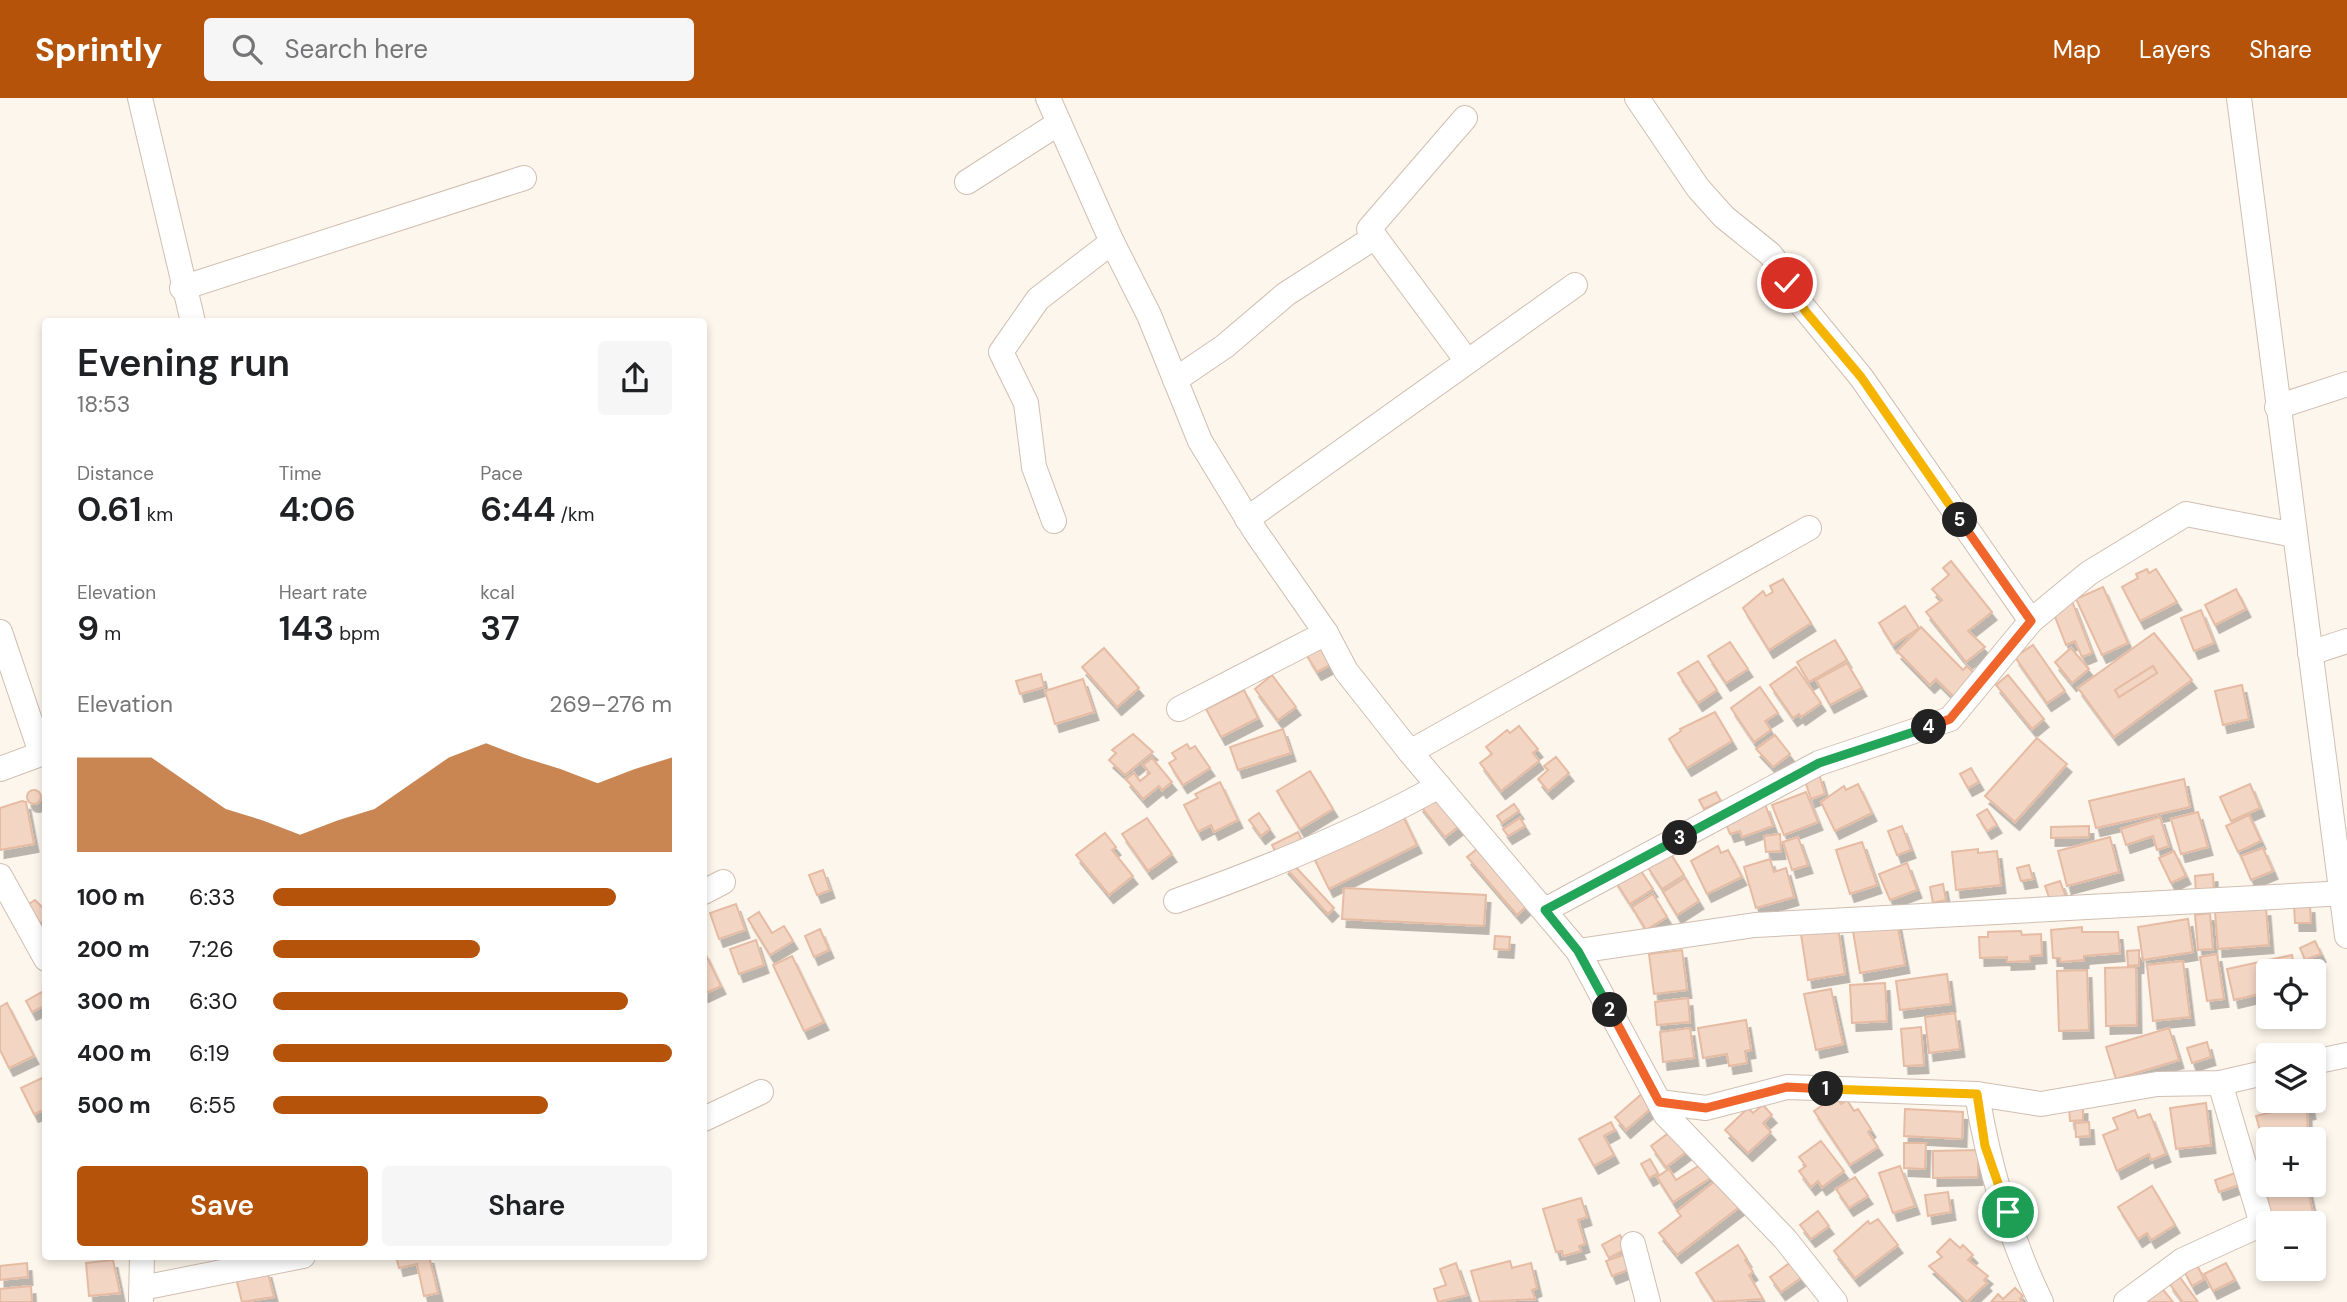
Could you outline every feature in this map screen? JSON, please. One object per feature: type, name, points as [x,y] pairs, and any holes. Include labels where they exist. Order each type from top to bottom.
[{"type":"street","points":[[1048,98],[1112,242],[1149,315],[1200,441],[1247,519],[1326,633],[1346,671],[1578,951],[1659,1102],[1677,1126],[1785,1239],[1835,1302]]},
{"type":"street","points":[[1637,98],[1698,188],[1724,217],[1770,254],[1780,267],[1796,298],[1861,377],[2031,621]]},
{"type":"street","points":[[2239,98],[2294,535],[2345,893],[2347,936]]},
{"type":"street","points":[[145,99],[182,288],[192,318]]},
{"type":"street","points":[[1465,118],[1369,229],[1466,361]]},
{"type":"street","points":[[967,182],[1059,122]]},
{"type":"street","points":[[182,288],[524,178]]},
{"type":"street","points":[[1175,380],[1225,346],[1286,294],[1375,237]]},
{"type":"street","points":[[1054,522],[1034,467],[1026,403],[1001,352],[1038,299],[1112,242]]},
{"type":"street","points":[[1247,519],[1575,285]]},
{"type":"street","points":[[2277,407],[2347,384]]},
{"type":"street","points":[[1545,910],[1819,763],[1950,719],[2031,621],[2089,573],[2186,514],[2294,535]]},
{"type":"street","points":[[1410,751],[1809,528]]},
{"type":"street","points":[[0,632],[42,750]]},
{"type":"street","points":[[1179,709],[1326,633]]},
{"type":"street","points":[[2310,653],[2347,641]]},
{"type":"street","points":[[0,769],[42,753]]},
{"type":"street","points":[[1176,901],[1247,876],[1332,839],[1439,786]]},
{"type":"street","points":[[0,876],[42,944]]},
{"type":"street","points":[[1578,951],[1755,925],[2345,893]]},
{"type":"street","points":[[2326,1059],[2347,1055]]},
{"type":"street","points":[[1677,1126],[1706,1108],[1787,1087],[1977,1094],[2042,1104],[2157,1084],[2220,1083],[2256,1075]]},
{"type":"street","points":[[2126,1302],[2183,1260],[2262,1224],[2220,1083]]},
{"type":"street","points":[[707,1118],[761,1093]]},
{"type":"street","points":[[1977,1094],[1985,1146],[2030,1279],[2041,1302]]},
{"type":"street","points":[[1659,1102],[1706,1108]]},
{"type":"street","points":[[1633,1244],[1648,1302]]},
{"type":"street","points":[[142,1260],[141,1295],[286,1260]]},
{"type":"building","points":[[1951,561],[1992,612],[1968,631],[1985,647],[1966,662],[1926,612],[1942,600],[1932,589],[1949,575],[1943,568]]},
{"type":"building","points":[[2147,569],[2149,573],[2156,569],[2177,602],[2140,621],[2122,587],[2138,578],[2136,574]]},
{"type":"building","points":[[1783,579],[1811,623],[1769,650],[1743,608],[1763,591],[1766,596],[1773,592],[1770,586]]},
{"type":"building","points":[[2103,587],[2128,643],[2102,655],[2076,599]]},
{"type":"building","points":[[2236,589],[2246,609],[2215,625],[2205,605]]},
{"type":"building","points":[[2072,601],[2092,653],[2082,657],[2075,641],[2066,645],[2052,609]]},
{"type":"building","points":[[1905,606],[1919,628],[1893,645],[1879,623]]},
{"type":"building","points":[[2201,610],[2214,643],[2194,651],[2181,618]]},
{"type":"building","points":[[1921,627],[1963,670],[1967,666],[1977,676],[1955,698],[1936,679],[1930,685],[1897,651]]},
{"type":"building","points":[[2154,633],[2192,680],[2114,737],[2078,688]],"holes":[[[2153,666],[2157,673],[2119,697],[2115,690]]]},
{"type":"building","points":[[1835,640],[1847,660],[1809,682],[1797,662]]},
{"type":"building","points":[[1730,642],[1748,669],[1726,683],[1708,656]]},
{"type":"building","points":[[2033,645],[2065,691],[2047,703],[2015,657]]},
{"type":"building","points":[[1104,648],[1139,688],[1117,707],[1082,667]]},
{"type":"building","points":[[1321,648],[1330,665],[1317,672],[1307,656]]},
{"type":"building","points":[[2071,648],[2089,669],[2072,683],[2055,662]]},
{"type":"building","points":[[1698,661],[1717,690],[1698,703],[1678,673]]},
{"type":"building","points":[[1847,663],[1862,688],[1830,705],[1816,680]]},
{"type":"building","points":[[2153,666],[2157,673],[2119,697],[2115,690]]},
{"type":"building","points":[[1796,667],[1821,703],[1801,717],[1799,714],[1793,718],[1770,685]]},
{"type":"building","points":[[1041,674],[1044,687],[1020,694],[1016,681]]},
{"type":"building","points":[[1272,675],[1296,707],[1278,720],[1255,689]]},
{"type":"building","points":[[2008,675],[2044,719],[2032,729],[1996,685]]},
{"type":"building","points":[[1083,679],[1094,712],[1055,724],[1045,691]]},
{"type":"building","points":[[2242,685],[2249,719],[2223,725],[2215,691]]},
{"type":"building","points":[[1760,687],[1778,713],[1765,721],[1771,730],[1754,742],[1731,708]]},
{"type":"building","points":[[1244,690],[1258,718],[1221,737],[1206,709]]},
{"type":"building","points":[[1715,712],[1732,741],[1687,768],[1669,739],[1681,731],[1680,729]]},
{"type":"building","points":[[1519,726],[1538,749],[1533,753],[1539,761],[1501,791],[1480,763],[1492,754],[1486,747],[1507,730],[1510,733]]},
{"type":"building","points":[[1283,729],[1291,753],[1238,770],[1230,747]]},
{"type":"building","points":[[1133,734],[1153,752],[1125,775],[1109,760],[1116,753],[1112,750]]},
{"type":"building","points":[[1775,735],[1790,754],[1773,767],[1756,749]]},
{"type":"building","points":[[2037,738],[2067,764],[2015,822],[1985,796]]},
{"type":"building","points":[[1187,744],[1190,749],[1195,746],[1210,768],[1183,785],[1169,763],[1176,759],[1172,753]]},
{"type":"building","points":[[1556,757],[1569,773],[1548,791],[1538,779],[1548,770],[1544,766]]},
{"type":"building","points":[[1152,758],[1172,782],[1162,790],[1159,786],[1143,799],[1126,779],[1134,773],[1140,781],[1150,773],[1143,765]]},
{"type":"building","points":[[1971,768],[1979,782],[1968,788],[1960,774]]},
{"type":"building","points":[[1310,771],[1333,809],[1300,829],[1277,791]]},
{"type":"building","points":[[1819,774],[1825,794],[1811,799],[1804,778]]},
{"type":"building","points":[[2184,779],[2190,807],[2096,828],[2089,801]]},
{"type":"building","points":[[1220,782],[1238,820],[1214,832],[1211,825],[1198,832],[1184,805],[1198,798],[1195,794]]},
{"type":"building","points":[[1858,784],[1872,813],[1835,831],[1821,802],[1844,786],[1846,790]]},
{"type":"building","points":[[2250,784],[2260,808],[2231,821],[2220,797]]},
{"type":"building","points":[[31,790],[37,790],[41,797],[37,804],[31,804],[27,800],[27,794]]},
{"type":"building","points":[[1436,791],[1462,824],[1445,837],[1419,804]]},
{"type":"building","points":[[1716,792],[1721,801],[1704,809],[1699,800]]},
{"type":"building","points":[[1806,792],[1818,822],[1784,835],[1772,805]]},
{"type":"building","points":[[26,802],[34,844],[0,850],[0,808]]},
{"type":"building","points":[[1514,804],[1519,811],[1502,823],[1497,816]]},
{"type":"building","points":[[1765,804],[1773,826],[1742,837],[1740,831],[1730,834],[1725,821]]},
{"type":"building","points":[[1987,809],[1997,825],[1987,831],[1977,815]]},
{"type":"building","points":[[1400,810],[1417,845],[1329,889],[1312,854]]},
{"type":"building","points":[[2198,812],[2208,847],[2181,854],[2171,819]]},
{"type":"building","points":[[1259,813],[1270,829],[1261,836],[1249,820]]},
{"type":"building","points":[[2249,815],[2261,841],[2238,852],[2226,826]]},
{"type":"building","points":[[2160,817],[2169,846],[2157,850],[2153,836],[2126,845],[2121,829]]},
{"type":"building","points":[[1147,818],[1172,854],[1148,871],[1122,834]]},
{"type":"building","points":[[1520,818],[1525,826],[1508,836],[1503,829]]},
{"type":"building","points":[[1902,826],[1911,850],[1897,855],[1888,831]]},
{"type":"building","points":[[2089,826],[2089,837],[2051,838],[2051,827]]},
{"type":"building","points":[[1298,832],[1305,847],[1279,859],[1272,845]]},
{"type":"building","points":[[1105,833],[1116,847],[1112,850],[1133,876],[1109,895],[1076,855]]},
{"type":"building","points":[[1780,834],[1781,851],[1766,852],[1764,836]]},
{"type":"building","points":[[1798,837],[1808,865],[1792,870],[1783,842]]},
{"type":"building","points":[[2110,837],[2119,872],[2067,886],[2058,851]]},
{"type":"building","points":[[1862,842],[1877,885],[1850,894],[1836,850]]},
{"type":"building","points":[[1481,846],[1530,903],[1517,915],[1467,857]]},
{"type":"building","points":[[1718,846],[1721,853],[1728,850],[1742,877],[1707,894],[1691,861]]},
{"type":"building","points":[[2263,848],[2273,871],[2251,880],[2241,856]]},
{"type":"building","points":[[1978,849],[1978,853],[1997,851],[2001,885],[1956,890],[1952,852]]},
{"type":"building","points":[[1669,851],[1684,875],[1662,889],[1647,866]]},
{"type":"building","points":[[2174,851],[2186,876],[2171,883],[2159,858]]},
{"type":"building","points":[[1770,859],[1774,872],[1786,868],[1794,897],[1756,908],[1744,867]]},
{"type":"building","points":[[1290,861],[1334,908],[1328,914],[1284,866]]},
{"type":"building","points":[[1907,863],[1917,890],[1890,900],[1879,874]]},
{"type":"building","points":[[1637,865],[1653,889],[1630,904],[1614,879]]},
{"type":"building","points":[[2029,865],[2033,879],[2021,881],[2017,868]]},
{"type":"building","points":[[823,870],[830,890],[817,895],[809,875]]},
{"type":"building","points":[[2213,874],[2214,894],[2196,896],[2195,876]]},
{"type":"building","points":[[1685,878],[1699,901],[1677,915],[1663,892]]},
{"type":"building","points":[[2060,881],[2066,897],[2051,903],[2045,886]]},
{"type":"building","points":[[1943,884],[1946,900],[1933,903],[1930,887]]},
{"type":"building","points":[[1344,888],[1486,895],[1484,926],[1342,919]]},
{"type":"building","points":[[1653,894],[1667,917],[1646,930],[1632,907]]},
{"type":"building","points":[[35,900],[42,907],[42,921],[33,927],[21,909]]},
{"type":"building","points":[[736,904],[745,930],[719,939],[710,913]]},
{"type":"building","points":[[2310,905],[2311,923],[2295,923],[2294,906]]},
{"type":"building","points":[[2266,908],[2269,945],[2218,949],[2215,912]]},
{"type":"building","points":[[759,912],[772,933],[784,926],[793,941],[770,955],[748,919]]},
{"type":"building","points":[[2210,913],[2213,949],[2198,950],[2195,915]]},
{"type":"building","points":[[2188,919],[2193,952],[2143,960],[2138,927]]},
{"type":"building","points":[[1897,923],[1905,965],[1860,973],[1853,931]]},
{"type":"building","points":[[2082,927],[2082,932],[2118,932],[2120,953],[2084,956],[2084,960],[2060,962],[2060,958],[2053,958],[2051,930]]},
{"type":"building","points":[[1838,928],[1845,974],[1808,980],[1801,934]]},
{"type":"building","points":[[820,929],[829,950],[814,957],[805,936]]},
{"type":"building","points":[[2021,931],[2022,935],[2041,934],[2042,955],[2030,956],[2030,961],[2007,962],[2007,957],[1980,958],[1979,937],[1988,937],[1988,932]]},
{"type":"building","points":[[1495,936],[1510,937],[1509,950],[1494,949]]},
{"type":"building","points":[[756,940],[764,965],[739,974],[730,949]]},
{"type":"building","points":[[2315,941],[2321,954],[2305,959],[2300,948]]},
{"type":"building","points":[[1682,950],[1687,990],[1654,994],[1649,954]]},
{"type":"building","points":[[2139,950],[2139,965],[2128,966],[2127,951]]},
{"type":"building","points":[[2217,954],[2224,999],[2207,1001],[2200,957]]},
{"type":"building","points":[[2292,955],[2293,959],[2273,959]]},
{"type":"building","points":[[792,956],[824,1022],[804,1031],[773,965]]},
{"type":"building","points":[[707,957],[721,986],[707,993]]},
{"type":"building","points":[[2183,961],[2190,1017],[2153,1021],[2147,965]]},
{"type":"building","points":[[2256,963],[2256,995],[2234,1000],[2227,969]]},
{"type":"building","points":[[2136,967],[2137,1025],[2106,1026],[2105,968]]},
{"type":"building","points":[[2087,970],[2089,1030],[2059,1031],[2057,971]]},
{"type":"building","points":[[1947,974],[1951,1004],[1900,1010],[1896,981]]},
{"type":"building","points":[[1885,983],[1887,1021],[1852,1023],[1850,985]]},
{"type":"building","points":[[1831,989],[1843,1044],[1816,1050],[1804,994]]},
{"type":"building","points":[[42,992],[42,1007],[32,1012],[26,1001]]},
{"type":"building","points":[[1688,998],[1690,1022],[1657,1025],[1655,1002]]},
{"type":"building","points":[[7,1003],[34,1056],[9,1068],[0,1050],[0,1007]]},
{"type":"building","points":[[1955,1013],[1960,1049],[1929,1053],[1925,1017]]},
{"type":"building","points":[[1746,1020],[1751,1050],[1745,1051],[1747,1063],[1729,1066],[1727,1054],[1703,1058],[1698,1028]]},
{"type":"building","points":[[1921,1027],[1924,1065],[1904,1066],[1901,1029]]},
{"type":"building","points":[[1690,1028],[1694,1058],[1663,1062],[1660,1032]]},
{"type":"building","points":[[2169,1028],[2179,1060],[2116,1079],[2106,1047]]},
{"type":"building","points":[[2207,1042],[2211,1057],[2192,1063],[2187,1048]]},
{"type":"building","points":[[42,1078],[42,1111],[34,1114],[21,1088]]},
{"type":"building","points":[[1644,1092],[1655,1105],[1626,1130],[1615,1117]]},
{"type":"building","points":[[1836,1096],[1841,1104],[1847,1100],[1854,1111],[1858,1109],[1871,1129],[1868,1132],[1878,1147],[1850,1165],[1814,1111]]},
{"type":"building","points":[[2206,1103],[2211,1145],[2176,1149],[2170,1108]]},
{"type":"building","points":[[1763,1105],[1772,1115],[1763,1123],[1771,1132],[1748,1153],[1725,1130],[1748,1108],[1753,1113]]},
{"type":"building","points":[[2083,1106],[2083,1120],[2070,1121],[2069,1107]]},
{"type":"building","points":[[1905,1109],[1963,1112],[1962,1139],[1904,1136]]},
{"type":"building","points":[[2135,1110],[2138,1118],[2150,1114],[2166,1154],[2151,1160],[2149,1154],[2117,1171],[2103,1135],[2118,1129],[2113,1118]]},
{"type":"building","points":[[2268,1113],[2307,1113],[2308,1127],[2259,1127],[2256,1116]]},
{"type":"building","points":[[1611,1122],[1615,1130],[1604,1136],[1614,1155],[1594,1166],[1579,1139]]},
{"type":"building","points":[[2089,1122],[2090,1136],[2076,1137],[2075,1123]]},
{"type":"building","points":[[1674,1129],[1689,1150],[1666,1167],[1651,1146]]},
{"type":"building","points":[[1821,1141],[1844,1171],[1822,1187],[1818,1181],[1811,1187],[1799,1171],[1806,1166],[1799,1157]]},
{"type":"building","points":[[1904,1143],[1926,1143],[1925,1169],[1904,1168]]},
{"type":"building","points":[[1978,1150],[1978,1177],[1933,1178],[1933,1151]]},
{"type":"building","points":[[1650,1159],[1658,1173],[1649,1178],[1641,1164]]},
{"type":"building","points":[[1703,1163],[1712,1177],[1673,1202],[1657,1177],[1669,1169],[1676,1180]]},
{"type":"building","points":[[1900,1166],[1915,1206],[1893,1213],[1879,1173]]},
{"type":"building","points":[[2238,1172],[2242,1184],[2219,1192],[2215,1180]]},
{"type":"building","points":[[1720,1177],[1742,1205],[1677,1255],[1659,1233],[1681,1216],[1677,1211]]},
{"type":"building","points":[[1855,1177],[1868,1196],[1849,1208],[1836,1189]]},
{"type":"building","points":[[2152,1186],[2175,1225],[2151,1240],[2147,1233],[2138,1239],[2118,1207]]},
{"type":"building","points":[[1948,1192],[1951,1212],[1928,1216],[1925,1195]]},
{"type":"building","points":[[2267,1197],[2310,1197],[2312,1211],[2270,1211]]},
{"type":"building","points":[[1581,1198],[1587,1217],[1578,1220],[1585,1244],[1579,1246],[1581,1251],[1563,1256],[1562,1251],[1556,1252],[1543,1209]]},
{"type":"building","points":[[1818,1211],[1829,1226],[1811,1239],[1800,1225]]},
{"type":"building","points":[[1878,1219],[1898,1245],[1855,1278],[1834,1251],[1868,1221],[1870,1224]]},
{"type":"building","points":[[1620,1235],[1627,1248],[1609,1258],[1602,1245]]},
{"type":"building","points":[[1950,1239],[1960,1248],[1963,1245],[1973,1255],[1968,1260],[1988,1276],[1984,1280],[1987,1283],[1967,1302],[1929,1266],[1942,1257],[1937,1252]]},
{"type":"building","points":[[1738,1245],[1753,1272],[1749,1275],[1763,1299],[1715,1302],[1696,1273]]},
{"type":"building","points":[[1629,1253],[1635,1267],[1612,1276],[1606,1261]]},
{"type":"building","points":[[113,1260],[120,1293],[89,1296],[86,1263]]},
{"type":"building","points":[[397,1260],[430,1260],[438,1293],[424,1296],[417,1264],[399,1268]]},
{"type":"building","points":[[1794,1260],[1805,1275],[1781,1292],[1770,1277]]},
{"type":"building","points":[[1510,1261],[1512,1268],[1531,1263],[1537,1288],[1532,1290],[1535,1299],[1480,1302],[1471,1271]]},
{"type":"building","points":[[27,1263],[28,1277],[0,1280],[0,1266]]},
{"type":"building","points":[[1456,1263],[1467,1295],[1438,1302],[1434,1289],[1446,1285],[1440,1269]]},
{"type":"building","points":[[2226,1263],[2235,1280],[2213,1291],[2204,1274]]},
{"type":"building","points":[[2197,1265],[2204,1279],[2192,1286],[2184,1271]]},
{"type":"building","points":[[267,1270],[274,1297],[242,1302],[236,1278]]},
{"type":"building","points":[[2179,1276],[2198,1302],[2183,1302],[2169,1283]]},
{"type":"building","points":[[31,1286],[32,1302],[0,1302],[0,1289]]},
{"type":"building","points":[[2161,1287],[2173,1302],[2143,1302]]},
{"type":"building","points":[[2015,1288],[2023,1296],[2020,1299],[2022,1302],[1991,1302],[1998,1294],[2003,1299]]},
{"type":"route","points":[[1787,283],[1806,312],[1861,377],[2031,621],[1950,719],[1906,736],[1819,763],[1545,910],[1578,951],[1659,1102],[1706,1108],[1787,1087],[1977,1094],[1985,1146],[2008,1212]]}]
